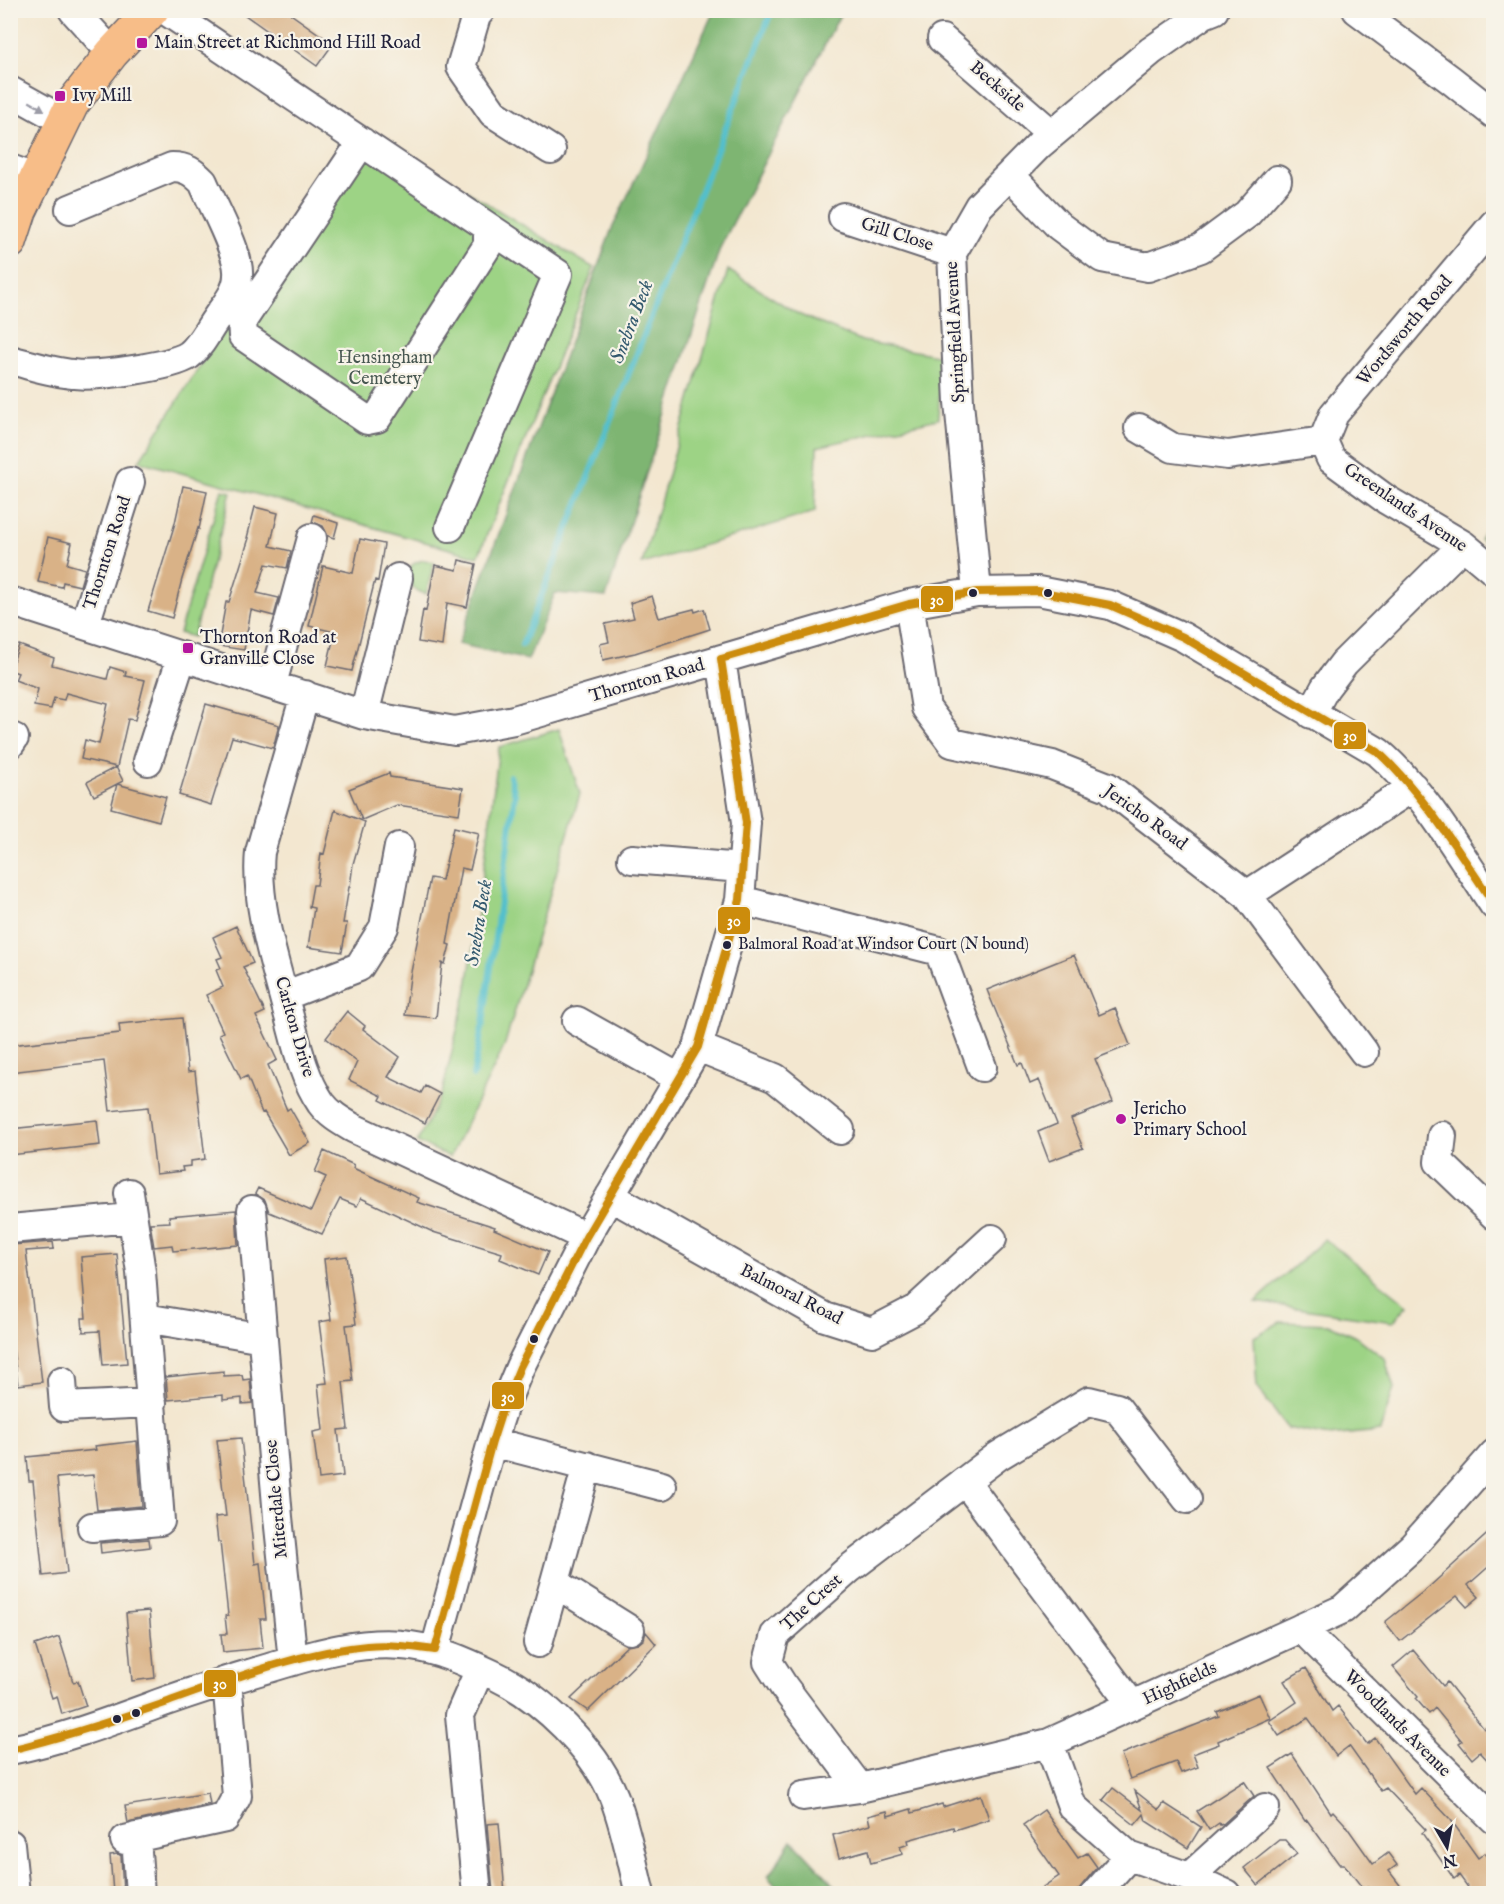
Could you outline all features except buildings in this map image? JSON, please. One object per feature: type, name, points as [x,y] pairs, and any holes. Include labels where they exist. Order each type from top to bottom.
[{"type":"main road","points":[[10,242],[20,211],[23,173],[64,121],[72,104],[112,53],[152,10]]},
{"type":"street","points":[[73,10],[112,53]]},
{"type":"street","points":[[165,10],[558,274],[450,528]]},
{"type":"street","points":[[481,10],[476,16],[460,67],[493,113],[551,150]]},
{"type":"street","name":"Springfield Avenue","points":[[977,592],[959,402],[952,253],[979,206],[1052,134],[1151,51],[1204,14],[1214,10]]},
{"type":"street","points":[[1357,10],[1494,114]]},
{"type":"street","name":"Beckside","points":[[942,39],[1052,134]]},
{"type":"street","points":[[10,91],[64,121]]},
{"type":"street","points":[[362,142],[242,321],[243,336],[367,420],[377,418],[488,245],[488,227]]},
{"type":"street","points":[[10,360],[75,375],[166,364],[181,360],[196,348],[235,290],[238,277],[235,255],[203,182],[195,173],[183,167],[172,167],[70,209]]},
{"type":"street","points":[[1010,174],[1059,226],[1102,258],[1148,267],[1201,248],[1247,214],[1276,180]]},
{"type":"street","name":"Gill Close","points":[[843,217],[952,253]]},
{"type":"street","name":"Wordsworth Road","points":[[1323,441],[1334,414],[1494,224]]},
{"type":"street","points":[[1139,428],[1173,448],[1228,455],[1323,441]]},
{"type":"street","name":"Greenlands Avenue","points":[[1323,441],[1331,459],[1388,500],[1463,546],[1494,571]]},
{"type":"street","name":"Thornton Road","points":[[85,624],[132,483]]},
{"type":"street","points":[[272,684],[313,538]]},
{"type":"street","points":[[1311,714],[1325,688],[1344,663],[1463,546]]},
{"type":"street","points":[[364,715],[401,590]]},
{"type":"street","name":"Thornton Road","points":[[10,601],[305,694],[364,715],[455,731],[514,720],[909,604],[977,592],[1038,591],[1110,605],[1183,637],[1378,752],[1413,787],[1494,905]]},
{"type":"street","name":"Jericho Road","points":[[909,604],[926,708],[952,743],[1052,765],[1108,787],[1247,895],[1364,1052]]},
{"type":"street","points":[[148,761],[182,656]]},
{"type":"street","points":[[435,1650],[492,1442],[520,1367],[586,1237],[698,1047],[740,900],[746,823],[721,659]]},
{"type":"street","name":"Carlton Drive","points":[[305,694],[260,852],[258,867],[267,924],[305,1074],[322,1104],[332,1116],[353,1128],[586,1237]]},
{"type":"street","points":[[1247,895],[1413,787]]},
{"type":"street","points":[[284,996],[359,967],[384,927],[399,847]]},
{"type":"street","points":[[632,859],[742,868]]},
{"type":"street","points":[[740,900],[939,951],[982,1067]]},
{"type":"street","points":[[577,1021],[679,1078]]},
{"type":"street","points":[[698,1047],[775,1078],[840,1130]]},
{"type":"street","points":[[1433,1153],[1494,1215]]},
{"type":"street","name":"Balmoral Road","points":[[610,1196],[825,1317],[872,1332],[916,1309],[992,1239]]},
{"type":"street","points":[[10,1229],[130,1206],[141,1272],[160,1521],[92,1527]]},
{"type":"street","name":"Miterdale Close","points":[[252,1210],[278,1517],[293,1661]]},
{"type":"street","points":[[145,1318],[263,1338]]},
{"type":"street","points":[[62,1381],[64,1407],[152,1403]]},
{"type":"street","name":"The Crest","points":[[860,1788],[784,1687],[768,1662],[775,1635],[849,1569],[998,1456],[1089,1401],[1116,1408],[1187,1498]]},
{"type":"street","points":[[492,1442],[662,1486]]},
{"type":"street","name":"Highfields","points":[[802,1796],[860,1788],[1049,1743],[1343,1609],[1412,1547],[1494,1454]]},
{"type":"street","points":[[538,1643],[587,1466]]},
{"type":"street","points":[[965,1480],[1132,1705]]},
{"type":"street","points":[[555,1583],[630,1630]]},
{"type":"street","name":"Woodlands Avenue","points":[[1301,1628],[1494,1819]]},
{"type":"street","points":[[10,1750],[70,1736],[227,1681],[293,1661],[360,1645],[387,1644],[435,1650],[480,1669],[525,1693],[569,1730],[588,1753],[613,1795],[621,1816],[640,1893]]},
{"type":"street","points":[[477,1893],[460,1715],[480,1669]]},
{"type":"street","points":[[140,1893],[130,1838],[225,1818],[237,1796],[227,1681]]},
{"type":"street","points":[[1049,1743],[1072,1806],[1129,1856],[1226,1893]]},
{"type":"street","points":[[1189,1878],[1265,1808]]},
{"type":"street","points":[[10,1844],[15,1893]]},
{"type":"street","points":[[1095,1893],[1129,1856]]},
{"type":"green space","points":[[714,11],[842,11],[720,248],[606,597],[555,593],[528,660],[458,644],[611,231]]},
{"type":"green space","name":"Hensingham Cemetery","points":[[355,124],[594,268],[478,557],[139,461]]},
{"type":"green space","points":[[728,270],[798,314],[862,341],[942,356],[938,419],[817,447],[815,512],[642,564]]},
{"type":"green space","points":[[222,490],[231,492],[193,637],[179,633]]},
{"type":"green space","points":[[1493,517],[1493,549],[1480,539]]},
{"type":"green space","points":[[424,560],[434,562],[426,594],[413,587],[407,576],[411,566]]},
{"type":"green space","points":[[559,729],[580,794],[504,1047],[450,1157],[417,1142],[442,1093],[466,993],[499,747]]},
{"type":"green space","points":[[1325,1239],[1408,1305],[1393,1322],[1255,1302]]},
{"type":"green space","points":[[1280,1322],[1328,1324],[1358,1338],[1385,1359],[1394,1388],[1380,1431],[1329,1436],[1287,1428],[1257,1387],[1254,1337]]},
{"type":"green space","points":[[792,1840],[842,1893],[782,1893],[768,1877]]},
{"type":"waterway","name":"Snebra Beck","points":[[522,645],[772,10]]},
{"type":"waterway","name":"Snebra Beck","points":[[473,1076],[483,1023],[515,795],[510,776]]},
{"type":"transit line","name":"30","points":[[721,659],[909,604],[977,592],[1038,591],[1110,605],[1183,637],[1378,752],[1426,805],[1494,904]]},
{"type":"transit line","name":"30","points":[[435,1650],[492,1442],[520,1367],[586,1237],[698,1047],[740,900],[746,823],[721,659]]},
{"type":"transit line","name":"30","points":[[10,1750],[90,1728],[241,1676],[316,1654],[376,1645],[435,1650]]},
{"type":"place","name":"Main Street at Richmond Hill Road","points":[[142,43]]},
{"type":"place","name":"Ivy Mill","points":[[60,96]]},
{"type":"place","name":"Thornton Road at Granville Close","points":[[188,648]]},
{"type":"place","name":"Balmoral Road at Windsor Court (N bound)","points":[[727,945]]},
{"type":"place","name":"Jericho Primary School","points":[[1121,1119]]}]
